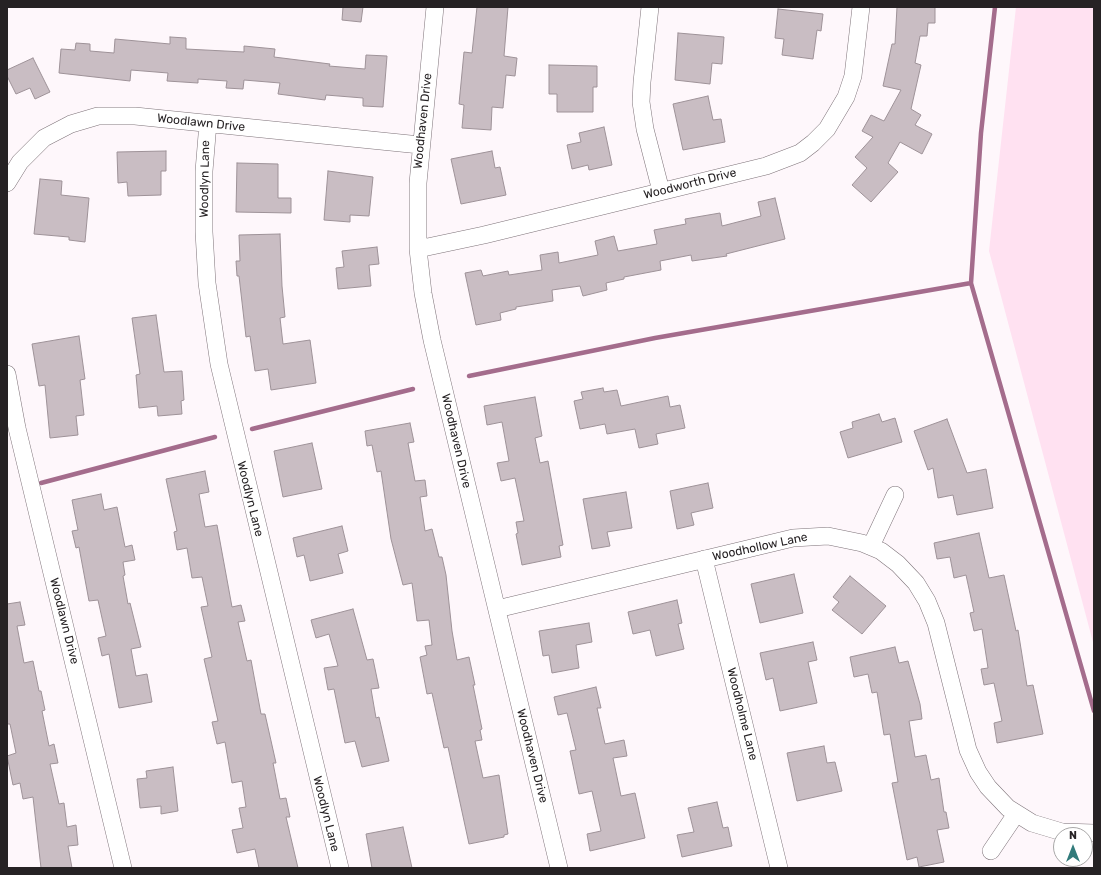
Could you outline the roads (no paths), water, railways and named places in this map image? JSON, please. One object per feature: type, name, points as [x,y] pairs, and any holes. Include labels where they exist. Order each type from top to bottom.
[{"type":"street","name":"Woodhaven Drive","points":[[435,7],[420,145],[418,183],[418,249],[423,293],[432,340],[559,868]]},
{"type":"street","points":[[650,7],[642,78],[641,102],[645,129],[661,191]]},
{"type":"street","name":"Woodworth Drive","points":[[418,249],[484,235],[766,166],[791,157],[813,143],[834,118],[850,86],[855,63],[861,7]]},
{"type":"street","name":"Woodlawn Drive","points":[[7,183],[20,162],[34,146],[54,132],[79,121],[98,116],[121,115],[420,145]]},
{"type":"street","name":"Woodlyn Lane","points":[[208,123],[204,171],[204,232],[207,283],[215,342],[226,401],[340,868]]},
{"type":"street","name":"Woodlawn Drive","points":[[7,374],[17,428],[123,868]]},
{"type":"street","points":[[871,546],[894,495]]},
{"type":"street","name":"Woodhollow Lane","points":[[497,609],[783,540],[804,537],[840,537],[871,546],[890,557],[905,571],[916,583],[927,601],[936,623],[971,757],[988,787],[1016,814],[1032,823],[1051,829],[1072,833],[1094,833]]},
{"type":"street","name":"Woodholme Lane","points":[[704,559],[779,868]]},
{"type":"street","points":[[991,851],[1016,814]]},
{"type":"waterway","points":[[995,7],[981,133],[971,283],[1094,711]]},
{"type":"waterway","points":[[469,376],[655,338],[971,283]]},
{"type":"waterway","points":[[252,429],[413,389]]},
{"type":"waterway","points":[[41,483],[215,437]]}]
